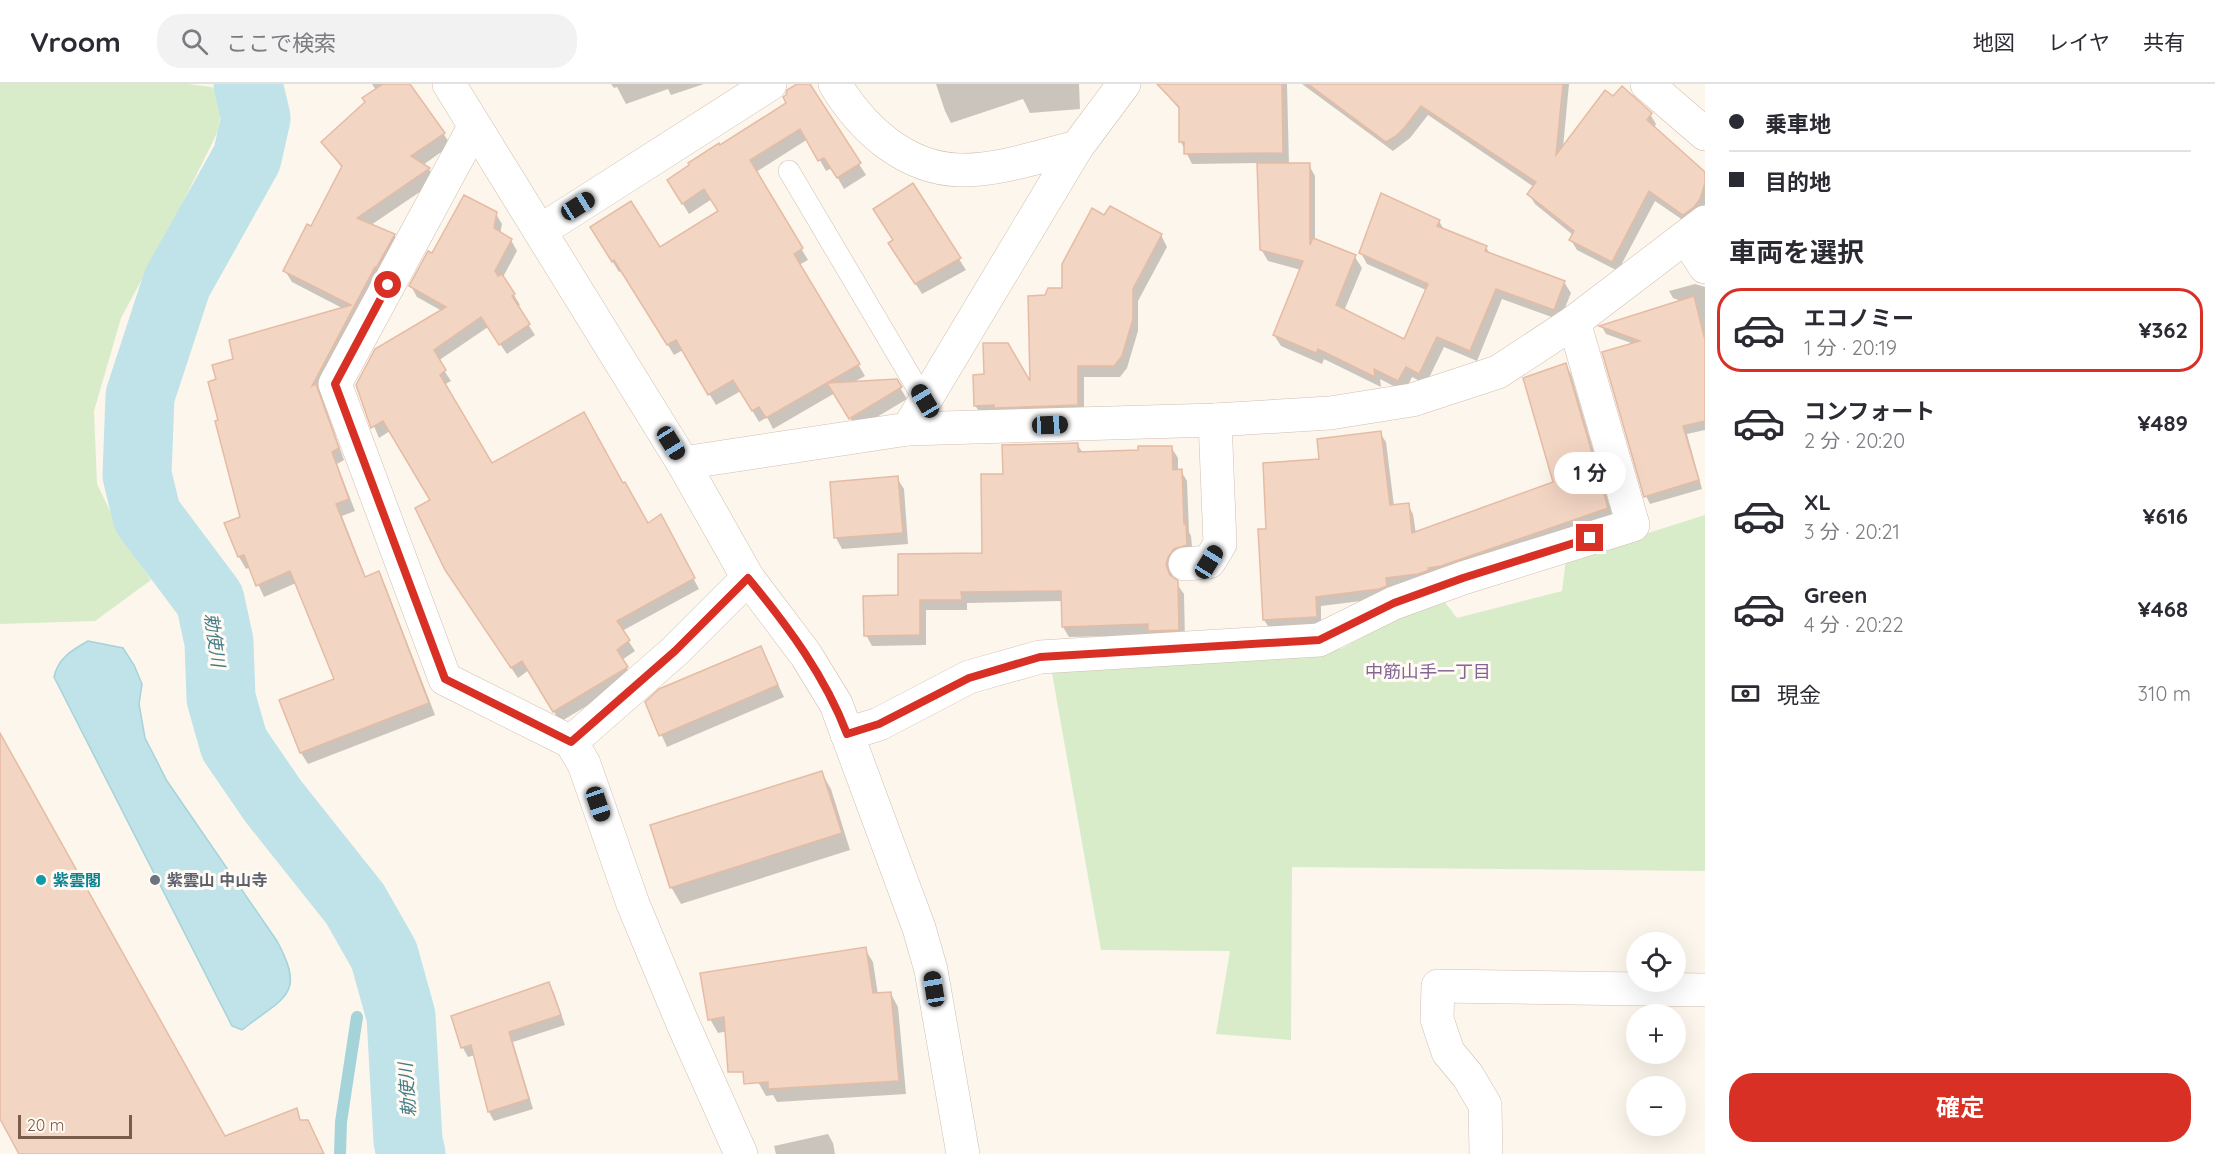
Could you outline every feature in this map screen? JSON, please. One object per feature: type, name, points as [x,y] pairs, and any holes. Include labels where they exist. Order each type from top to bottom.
[{"type":"street","points":[[449,84],[683,463],[748,578],[823,681],[836,704],[920,928],[931,970],[963,1154]]},
{"type":"street","points":[[540,231],[770,84]]},
{"type":"street","points":[[835,84],[861,119],[884,142],[905,156],[935,168],[962,170],[1008,164],[1077,147]]},
{"type":"street","points":[[909,429],[1077,147],[1125,84]]},
{"type":"street","points":[[1647,84],[1705,134]]},
{"type":"street","points":[[474,127],[335,384],[445,679],[571,742],[584,764],[633,904],[741,1154]]},
{"type":"street","points":[[683,463],[909,429],[1215,420],[1330,413],[1412,400],[1498,372],[1574,322],[1695,230],[1705,267]]},
{"type":"street","points":[[847,734],[879,724],[969,678],[1040,657],[1319,640],[1394,603],[1463,578],[1633,525],[1574,322]]},
{"type":"street","points":[[1185,564],[1209,562],[1220,544],[1215,420]]},
{"type":"street","points":[[571,742],[675,651],[748,578]]},
{"type":"street","points":[[1486,1154],[1485,1105],[1468,1076],[1448,1052],[1437,1019],[1438,986],[1705,990]]},
{"type":"lane","points":[[789,171],[925,401]]},
{"type":"green space","points":[[0,84],[188,84],[212,87],[223,100],[218,131],[175,218],[121,318],[94,411],[97,484],[123,538],[151,580],[95,621],[0,624]]},
{"type":"green space","points":[[1705,515],[1705,871],[1292,867],[1291,1040],[1216,1034],[1230,951],[1101,950],[1052,673],[1341,649],[1440,596],[1457,618],[1562,591],[1566,559]]},
{"type":"water","points":[[88,641],[123,648],[134,665],[142,684],[139,704],[145,738],[167,781],[277,941],[286,959],[290,973],[290,985],[286,994],[242,1030],[232,1026],[54,677],[62,660],[71,651]]},
{"type":"building","points":[[383,84],[410,84],[445,133],[411,156],[430,168],[357,218],[395,234],[312,386],[316,384],[339,448],[332,452],[349,499],[336,504],[365,577],[379,571],[429,703],[300,753],[279,700],[334,679],[290,571],[256,586],[244,555],[238,557],[224,523],[240,517],[215,421],[218,420],[208,382],[216,379],[212,365],[233,359],[229,340],[351,305],[283,271],[307,224],[311,226],[342,166],[321,142],[365,102],[362,98]]},
{"type":"building","points":[[797,84],[810,84],[861,163],[837,178],[824,158],[818,161],[800,129],[750,160],[803,248],[794,254],[860,364],[766,418],[759,407],[752,411],[733,380],[708,395],[676,340],[667,345],[614,260],[612,262],[590,227],[631,201],[660,247],[718,211],[704,189],[682,204],[667,180],[689,165],[688,163],[786,103],[783,97],[787,90]]},
{"type":"building","points":[[1157,84],[1282,84],[1283,153],[1184,154],[1184,142],[1179,142],[1179,107]]},
{"type":"building","points":[[1308,84],[1563,84],[1556,155],[1605,90],[1613,96],[1622,86],[1652,113],[1647,120],[1705,172],[1705,183],[1700,199],[1683,215],[1649,191],[1612,262],[1569,240],[1574,231],[1527,194],[1536,182],[1421,106],[1405,127],[1386,142]]},
{"type":"building","points":[[1257,163],[1310,163],[1310,245],[1313,238],[1356,255],[1336,305],[1404,339],[1428,284],[1359,253],[1381,193],[1440,220],[1437,226],[1487,246],[1485,251],[1565,281],[1554,310],[1496,289],[1470,351],[1437,337],[1419,374],[1406,367],[1398,381],[1374,369],[1375,377],[1318,349],[1316,353],[1273,335],[1303,261],[1260,250]]},
{"type":"building","points":[[913,183],[961,258],[915,284],[888,243],[893,240],[873,209]]},
{"type":"building","points":[[464,195],[497,212],[494,228],[512,239],[495,271],[498,276],[502,274],[515,294],[512,296],[530,324],[499,345],[481,317],[434,350],[446,370],[440,375],[492,463],[584,412],[648,523],[661,514],[695,578],[617,621],[630,640],[617,650],[628,667],[553,712],[522,661],[511,668],[445,570],[415,508],[430,500],[383,421],[371,428],[356,385],[375,349],[446,307],[409,286],[428,251],[432,253]]},
{"type":"building","points":[[1110,206],[1162,234],[1133,289],[1133,319],[1122,356],[1114,366],[1078,366],[1078,405],[994,408],[994,405],[974,406],[973,375],[984,374],[983,343],[1008,343],[1030,381],[1028,296],[1045,295],[1048,288],[1062,288],[1062,264],[1092,208],[1104,215]]},
{"type":"building","points":[[1694,296],[1705,340],[1705,421],[1683,426],[1699,480],[1644,497],[1602,352],[1640,341],[1599,326]]},
{"type":"building","points":[[1566,363],[1608,508],[1441,566],[1428,568],[1429,570],[1418,574],[1386,578],[1387,586],[1379,589],[1316,597],[1317,617],[1263,620],[1258,529],[1266,529],[1263,463],[1319,459],[1317,439],[1381,431],[1390,505],[1409,503],[1412,533],[1553,482],[1523,378]]},
{"type":"building","points":[[897,379],[902,387],[849,419],[827,383]]},
{"type":"building","points":[[1078,443],[1078,452],[1138,450],[1138,446],[1172,446],[1173,470],[1182,469],[1187,545],[1174,549],[1166,565],[1170,575],[1178,581],[1179,630],[1148,631],[1148,624],[1062,627],[1061,591],[961,592],[962,600],[920,600],[920,635],[864,636],[863,596],[898,595],[898,554],[982,553],[981,474],[1003,474],[1002,445]]},
{"type":"building","points":[[898,476],[903,533],[834,538],[830,482]]},
{"type":"building","points":[[761,646],[778,685],[659,736],[645,702],[659,689]]},
{"type":"building","name":"紫雲閣","points":[[0,733],[225,1136],[297,1108],[300,1120],[308,1120],[324,1154],[19,1154],[0,1119]]},
{"type":"building","points":[[822,771],[842,833],[670,888],[650,825]]},
{"type":"building","points":[[866,947],[873,993],[891,992],[899,1081],[768,1089],[768,1082],[744,1084],[743,1072],[728,1072],[724,1017],[708,1020],[700,973]]},
{"type":"building","points":[[549,982],[561,1015],[509,1032],[529,1099],[488,1112],[471,1045],[461,1048],[451,1016]]},
{"type":"waterway","name":"勅使川","points":[[248,84],[256,118],[247,158],[177,283],[140,396],[137,475],[147,516],[210,600],[219,642],[221,698],[234,744],[273,801],[355,904],[384,955],[401,1016],[408,1141],[411,1154]]},
{"type":"waterway","points":[[340,1154],[341,1122],[357,1017]]},
{"type":"place","name":"紫雲閣","points":[[41,880]]},
{"type":"place","name":"紫雲山 中山寺","points":[[155,880]]},
{"type":"district","name":"中筋山手一丁目","points":[[1428,671]]},
{"type":"route","points":[[388,285],[335,384],[445,679],[571,742],[675,651],[748,578],[823,681],[836,704],[847,734],[879,724],[969,678],[1040,657],[1319,640],[1394,603],[1463,578],[1590,538]]}]
